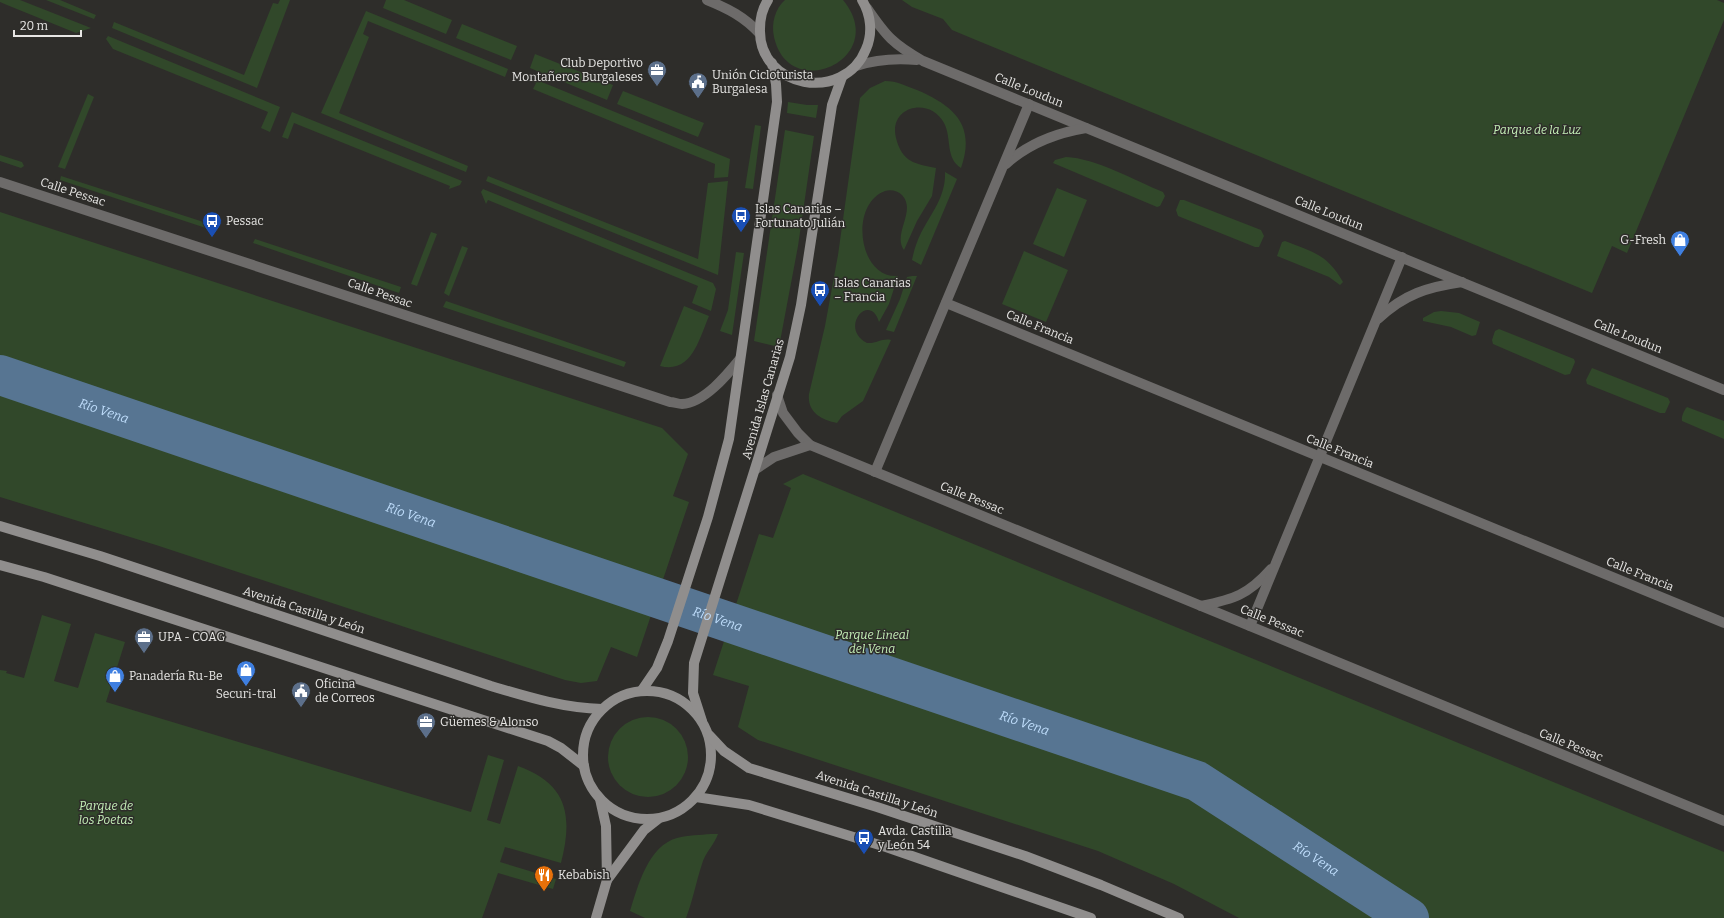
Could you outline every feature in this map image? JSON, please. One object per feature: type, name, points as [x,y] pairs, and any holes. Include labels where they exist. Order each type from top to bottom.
[{"type":"main road","points":[[768,0],[760,18],[760,34],[762,44],[772,63],[783,73],[797,81],[812,84],[828,83],[842,77],[856,66],[864,56],[871,33],[870,20],[865,4]]},
{"type":"main road","name":"Avenida Islas Canarias","points":[[642,690],[660,662],[672,628],[708,517],[729,439],[776,102],[776,84],[772,63]]},
{"type":"main road","name":"Avenida Islas Canarias","points":[[702,721],[693,693],[694,663],[790,357],[801,305],[830,113],[835,92],[842,77]]},
{"type":"main road","name":"Avenida Castilla y León","points":[[0,526],[100,556],[547,703],[580,708],[602,709]]},
{"type":"main road","points":[[0,565],[44,577],[548,740],[584,766]]},
{"type":"main road","points":[[607,880],[644,830],[658,819],[679,811],[696,797],[708,778],[712,756],[709,735],[702,721],[687,704],[666,693],[642,690],[627,693],[614,699],[595,716],[585,735],[582,756],[592,789],[600,799],[610,807],[626,816],[645,819],[658,819]]},
{"type":"main road","name":"Avenida Castilla y León","points":[[709,735],[724,751],[749,768],[877,806],[1025,856],[1101,885],[1179,918]]},
{"type":"main road","points":[[696,797],[739,802],[757,807],[886,847],[1087,917]]},
{"type":"main road","points":[[596,918],[607,880],[606,826],[600,799]]},
{"type":"street","points":[[707,0],[738,15],[751,24],[760,34]]},
{"type":"street","name":"Calle Loudun","points":[[865,4],[892,41],[923,61],[1724,390]]},
{"type":"street","name":"Calle Loudun","points":[[856,66],[873,60],[886,59],[923,61]]},
{"type":"street","points":[[875,472],[1029,104]]},
{"type":"street","points":[[1003,167],[1017,154],[1031,145],[1065,131],[1086,128]]},
{"type":"street","name":"Calle Pessac","points":[[0,182],[670,402],[682,404],[696,400],[725,377],[740,359]]},
{"type":"street","points":[[1250,626],[1402,257]]},
{"type":"street","points":[[1375,322],[1388,309],[1421,290],[1462,282]]},
{"type":"street","name":"Calle Francia","points":[[946,303],[1724,622]]},
{"type":"street","name":"Calle Pessac","points":[[778,395],[783,413],[798,433],[810,445],[1724,821]]},
{"type":"street","points":[[756,469],[774,457],[810,445]]},
{"type":"street","points":[[1201,606],[1235,598],[1248,591],[1261,580],[1276,563]]},
{"type":"green space","points":[[0,0],[20,0],[91,28],[76,33],[0,2]]},
{"type":"green space","points":[[46,0],[60,0],[96,15],[94,19]]},
{"type":"green space","points":[[280,0],[290,0],[257,88],[112,28],[114,22],[244,75],[273,3],[278,4]]},
{"type":"green space","points":[[386,0],[404,0],[452,20],[446,34],[383,8]]},
{"type":"green space","points":[[785,0],[843,0],[854,21],[855,40],[846,55],[832,66],[815,70],[798,68],[783,57],[774,37],[773,27],[776,12]]},
{"type":"green space","name":"Parque de la Luz","points":[[902,0],[1717,0],[1724,3],[1724,20],[1627,253],[1612,246],[1592,293],[952,30],[943,19],[912,7]]},
{"type":"green space","points":[[366,11],[508,69],[505,77],[368,21],[363,34],[369,37],[339,113],[468,166],[466,172],[321,113]]},
{"type":"green space","points":[[462,24],[517,46],[511,60],[456,38]]},
{"type":"green space","points":[[108,36],[280,107],[270,132],[261,128],[268,112],[113,49],[106,39]]},
{"type":"green space","points":[[535,54],[613,85],[607,100],[530,68]]},
{"type":"green space","points":[[527,76],[730,159],[728,177],[714,178],[715,164],[533,89],[536,83],[526,79]]},
{"type":"green space","points":[[885,81],[897,83],[917,90],[942,103],[951,110],[963,129],[966,140],[965,153],[961,168],[953,159],[944,123],[938,115],[929,109],[921,107],[912,108],[904,112],[898,118],[895,127],[896,138],[902,152],[906,157],[916,163],[936,168],[932,196],[917,221],[904,250],[901,244],[901,237],[907,208],[906,201],[902,195],[898,192],[890,190],[885,191],[874,199],[866,210],[863,224],[863,240],[867,254],[874,266],[884,274],[898,276],[889,304],[879,322],[875,313],[869,310],[864,311],[859,315],[855,329],[859,337],[867,343],[891,340],[863,401],[842,416],[837,423],[826,420],[816,414],[810,406],[809,394],[825,326],[838,255],[860,98],[870,88]]},
{"type":"green space","points":[[623,91],[704,123],[698,137],[617,104]]},
{"type":"green space","points":[[88,94],[94,97],[65,169],[58,167]]},
{"type":"green space","points":[[788,102],[818,105],[816,118],[787,113]]},
{"type":"green space","points":[[292,112],[462,181],[460,185],[449,189],[450,186],[294,123],[288,139],[282,137]]},
{"type":"green space","points":[[755,125],[761,126],[753,189],[745,188]]},
{"type":"green space","points":[[785,130],[814,136],[798,246],[779,347],[754,341]]},
{"type":"green space","points":[[0,155],[22,162],[24,166],[21,168],[0,161]]},
{"type":"green space","points":[[1066,157],[1090,161],[1163,192],[1165,196],[1160,206],[1157,207],[1053,163],[1055,160]]},
{"type":"green space","points":[[945,172],[957,179],[921,265],[912,260],[921,233],[941,196],[945,181]]},
{"type":"green space","points":[[61,176],[216,226],[215,231],[60,180]]},
{"type":"green space","points":[[488,176],[698,259],[708,183],[728,181],[718,275],[486,181]]},
{"type":"green space","points":[[1057,188],[1087,200],[1064,257],[1033,244]]},
{"type":"green space","points":[[483,189],[713,283],[716,289],[711,311],[692,303],[698,286],[488,200],[486,204],[481,192]]},
{"type":"green space","points":[[1180,200],[1184,200],[1261,230],[1264,236],[1259,247],[1255,247],[1178,216],[1176,210]]},
{"type":"green space","points":[[0,212],[662,428],[688,454],[673,496],[689,502],[637,657],[611,647],[597,681],[581,683],[565,680],[156,545],[0,497]]},
{"type":"green space","points":[[431,232],[437,234],[417,286],[411,284]]},
{"type":"green space","points":[[255,239],[401,287],[399,293],[253,243]]},
{"type":"green space","points":[[1285,241],[1318,255],[1331,265],[1343,282],[1340,285],[1329,277],[1277,256],[1282,242]]},
{"type":"green space","points":[[462,246],[468,248],[449,296],[444,293]]},
{"type":"green space","points":[[1024,251],[1068,270],[1046,322],[1002,304]]},
{"type":"green space","points":[[736,252],[744,253],[732,335],[720,331],[728,310]]},
{"type":"green space","points":[[917,276],[894,332],[886,330],[900,299],[907,277]]},
{"type":"green space","points":[[446,301],[626,362],[624,367],[443,307]]},
{"type":"green space","points":[[684,306],[709,316],[702,335],[693,353],[687,360],[680,365],[671,367],[660,366]]},
{"type":"green space","points":[[1441,311],[1459,313],[1480,322],[1476,335],[1472,336],[1451,327],[1423,321],[1423,318],[1434,312]]},
{"type":"green space","points":[[1499,329],[1574,359],[1575,362],[1570,374],[1565,375],[1493,344],[1492,340],[1495,331]]},
{"type":"green space","points":[[1592,368],[1668,398],[1670,402],[1665,413],[1660,413],[1587,384],[1586,380]]},
{"type":"green space","points":[[1687,407],[1724,421],[1724,439],[1682,421],[1683,414]]},
{"type":"green space","name":"Parque Lineal del Vena","points":[[803,474],[1724,852],[1724,918],[1239,918],[1174,884],[1098,851],[758,740],[738,727],[749,686],[713,675],[759,534],[773,538],[791,488],[783,484]]},
{"type":"green space","name":"Parque de los Poetas","points":[[42,615],[71,624],[54,681],[78,688],[95,633],[125,642],[106,702],[471,812],[488,755],[504,760],[487,820],[500,824],[518,766],[535,773],[548,782],[557,792],[563,804],[566,816],[566,831],[565,846],[561,863],[505,847],[500,862],[556,879],[553,889],[498,873],[482,918],[0,918],[0,670],[7,671],[6,673],[24,678]]},
{"type":"green space","points":[[648,717],[663,720],[676,729],[685,742],[688,757],[685,772],[676,785],[663,794],[648,797],[633,794],[620,785],[611,772],[608,757],[611,742],[620,729],[633,720]]},
{"type":"green space","points":[[718,834],[703,860],[686,918],[645,918],[630,911],[646,868],[651,858],[659,849],[667,842],[677,838]]},
{"type":"waterway","name":"Río Vena","points":[[0,375],[1197,781],[1409,918]]},
{"type":"place","name":"Club Deportivo Montañeros Burgaleses","points":[[657,87]]},
{"type":"place","name":"Unión Cicloturista Burgalesa","points":[[698,99]]},
{"type":"place","name":"Islas Canarias – Fortunato Julián","points":[[741,233]]},
{"type":"place","name":"Pessac","points":[[212,238]]},
{"type":"place","name":"G-Fresh","points":[[1680,257]]},
{"type":"place","name":"Islas Canarias – Francia","points":[[820,307]]},
{"type":"place","name":"UPA - COAG","points":[[144,654]]},
{"type":"place","name":"Securi-tral","points":[[246,687]]},
{"type":"place","name":"Panadería Ru-Be","points":[[115,693]]},
{"type":"place","name":"Oficina de Correos","points":[[301,708]]},
{"type":"place","name":"Güemes & Alonso","points":[[426,739]]},
{"type":"place","name":"Avda. Castilla y León 54","points":[[864,855]]},
{"type":"place","name":"Kebabish","points":[[544,892]]}]
